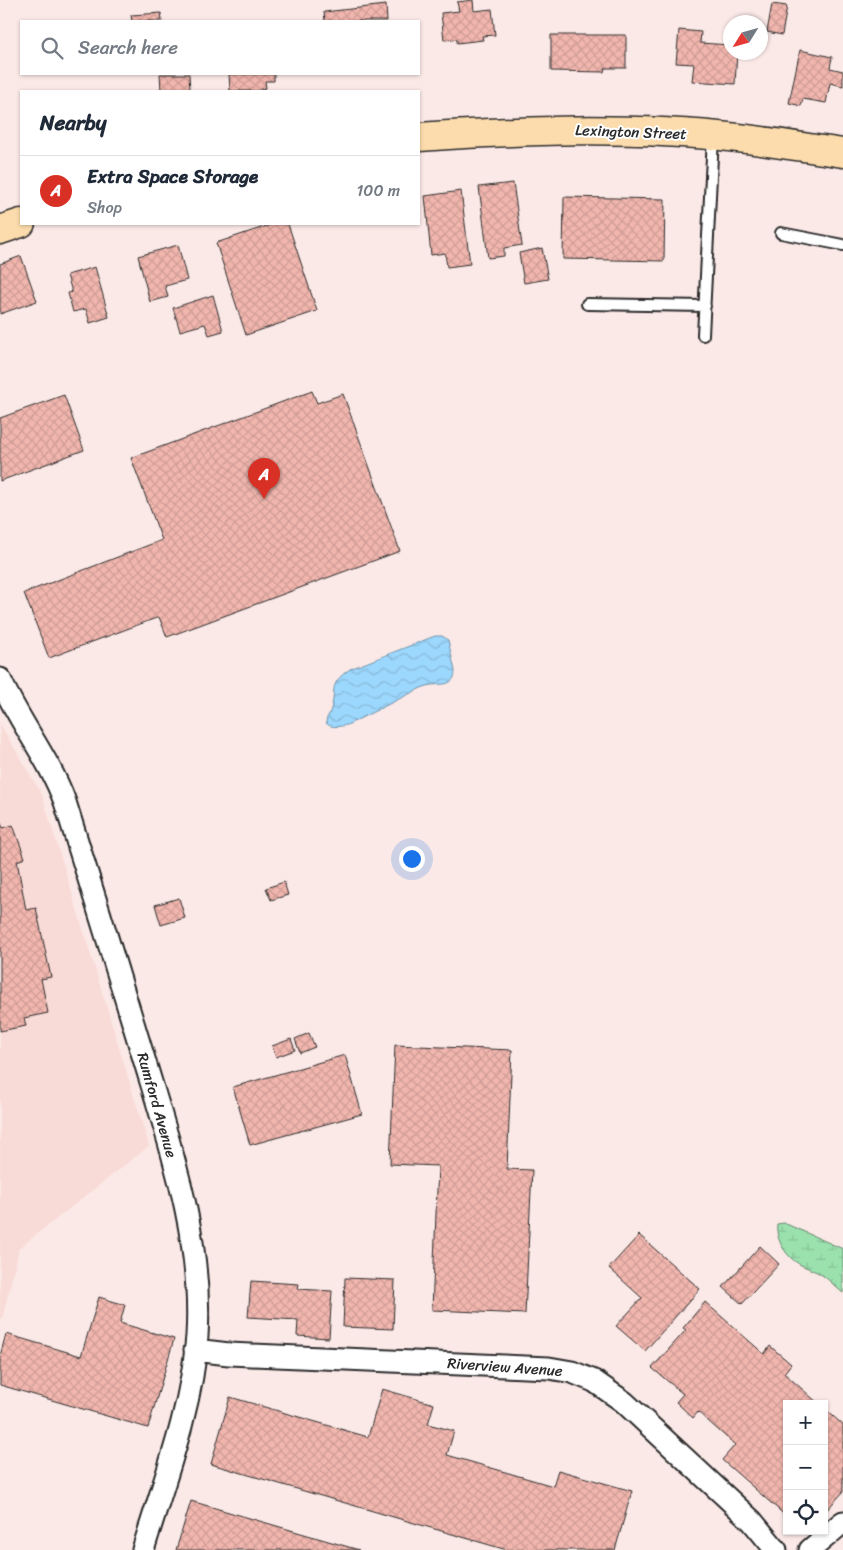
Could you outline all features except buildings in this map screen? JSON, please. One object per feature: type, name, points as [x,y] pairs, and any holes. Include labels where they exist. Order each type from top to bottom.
[{"type":"main road","name":"Lexington Street","points":[[420,137],[503,132],[612,130],[736,138],[843,153]]},
{"type":"main road","points":[[0,230],[20,222]]},
{"type":"street","name":"Rumford Avenue","points":[[0,679],[10,700],[41,750],[59,786],[170,1145],[188,1221],[195,1262],[198,1296],[195,1350],[189,1392],[144,1550]]},
{"type":"street","name":"Riverview Avenue","points":[[195,1350],[229,1354],[549,1368],[577,1374],[604,1386],[624,1402],[752,1521],[776,1550]]},
{"type":"street","points":[[810,1550],[843,1522]]},
{"type":"lane","points":[[703,335],[713,136]]},
{"type":"lane","points":[[781,233],[843,246]]},
{"type":"lane","points":[[587,304],[705,306]]},
{"type":"shaded area","points":[[0,724],[42,795],[149,1146],[19,1248],[2,1319],[0,1318]]},
{"type":"green space","points":[[784,1223],[843,1249],[843,1293],[822,1275],[791,1258],[783,1248],[778,1236],[777,1224]]},
{"type":"water","points":[[435,636],[442,636],[448,640],[455,671],[450,682],[420,688],[347,725],[333,727],[326,723],[332,705],[335,684],[350,669]]},
{"type":"place","name":"Extra Space Storage","points":[[264,499]]}]
